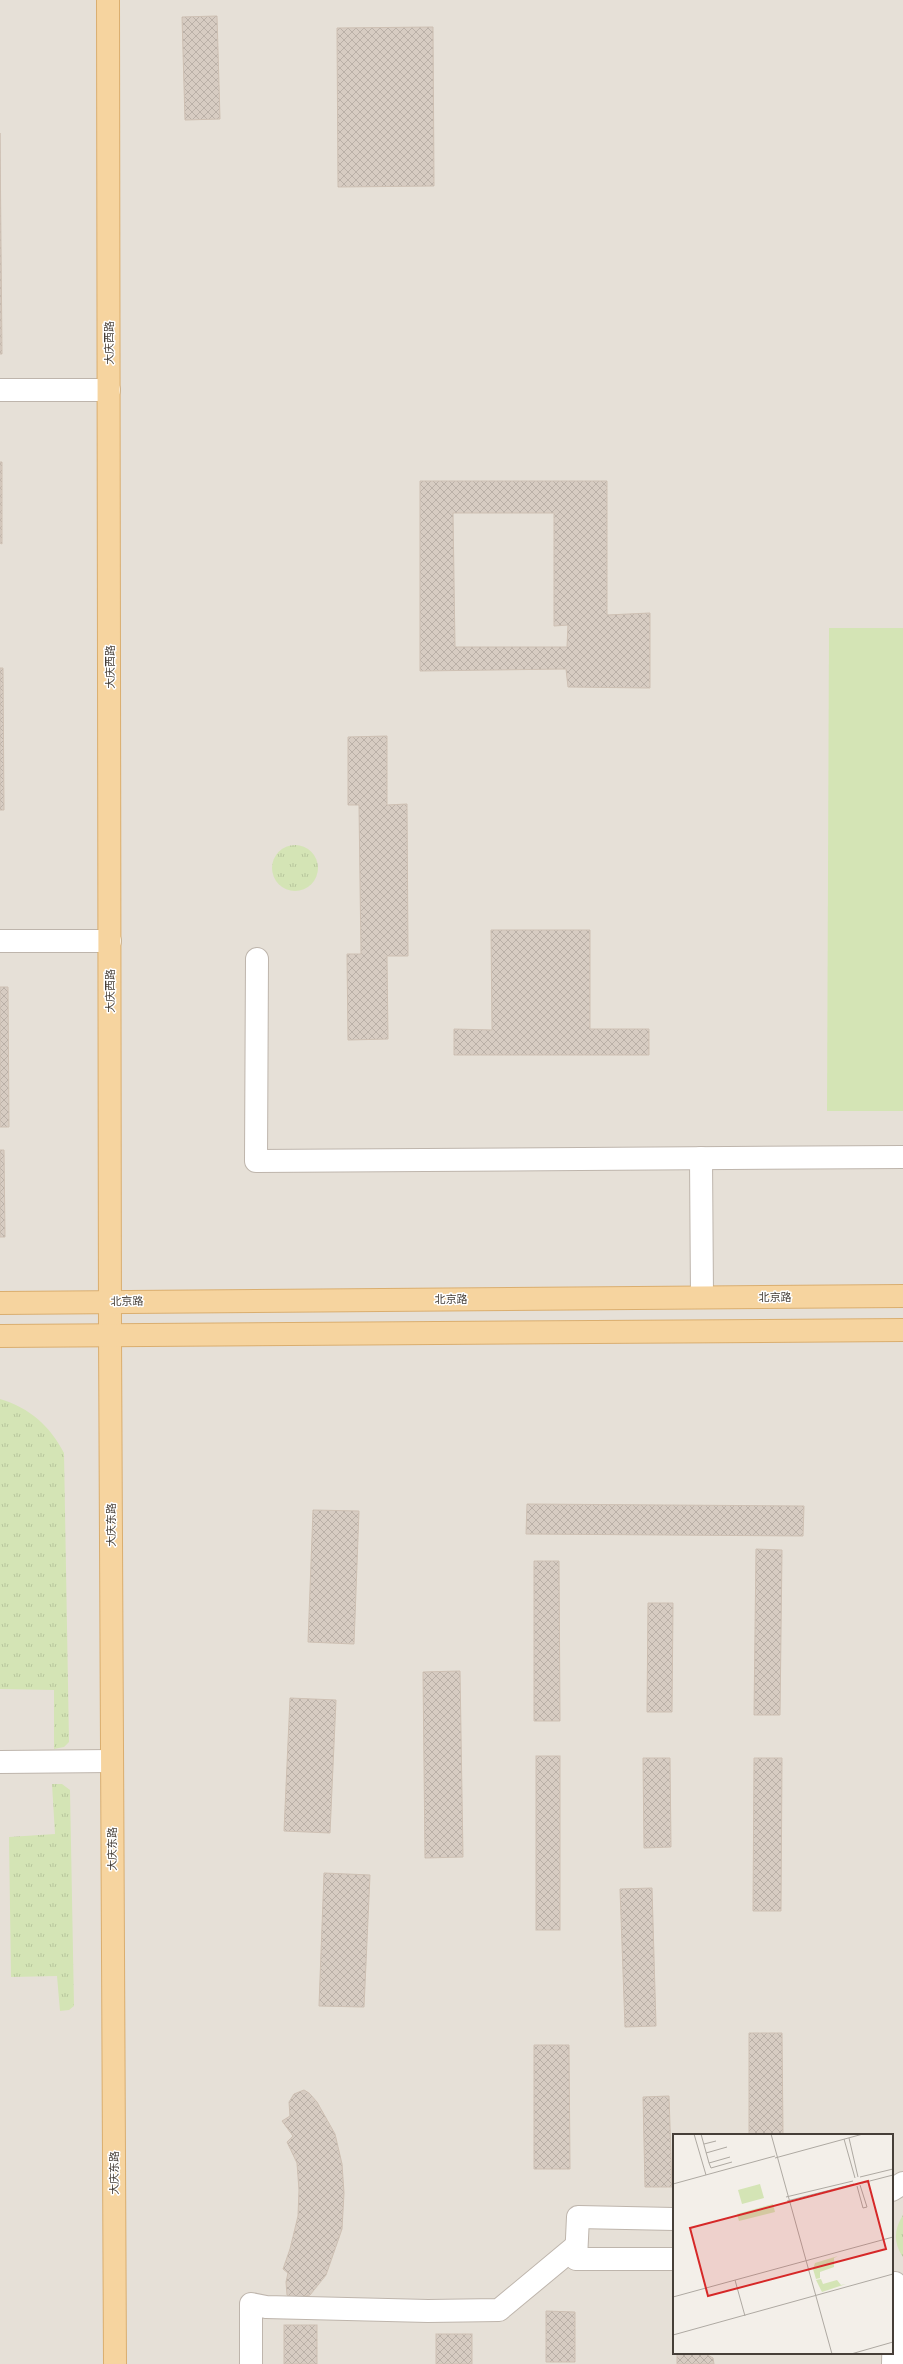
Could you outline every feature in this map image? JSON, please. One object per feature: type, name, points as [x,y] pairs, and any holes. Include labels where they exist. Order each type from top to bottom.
[{"type":"main road","name":"大庆西路","points":[[108,0],[110,1335]]},
{"type":"main road","name":"北京路","points":[[0,1303],[903,1296]]},
{"type":"main road","points":[[0,1336],[903,1330]]},
{"type":"main road","name":"大庆东路","points":[[110,1335],[115,2364]]},
{"type":"street","points":[[0,390],[109,390]]},
{"type":"street","points":[[0,940],[110,941]]},
{"type":"street","points":[[257,959],[256,1161],[903,1157]]},
{"type":"street","points":[[701,1158],[702,1297]]},
{"type":"street","points":[[0,1762],[112,1761]]},
{"type":"street","points":[[893,2189],[903,2183]]},
{"type":"street","points":[[673,2219],[578,2217],[576,2246],[576,2259],[673,2259]]},
{"type":"street","points":[[251,2364],[251,2304],[266,2307],[404,2310],[499,2310],[576,2246]]},
{"type":"street","points":[[893,2364],[896,2285]]},
{"type":"shaded area","points":[[0,0],[903,0],[903,2364],[0,2364]]},
{"type":"green space","points":[[829,628],[903,628],[903,1111],[827,1111]]},
{"type":"green space","points":[[290,845],[300,845],[308,849],[314,855],[318,863],[318,873],[314,881],[308,887],[300,891],[290,891],[282,887],[276,881],[272,873],[272,863],[276,855],[282,849]]},
{"type":"green space","points":[[0,1399],[21,1407],[38,1419],[46,1426],[64,1453],[69,1742],[64,1747],[54,1749],[54,1690],[0,1689]]},
{"type":"green space","points":[[52,1784],[62,1784],[70,1790],[74,2006],[69,2010],[60,2011],[57,1976],[11,1977],[9,1837],[55,1834]]},
{"type":"green space","points":[[903,2215],[903,2257],[896,2241],[896,2231]]},
{"type":"building","points":[[217,16],[220,119],[185,120],[182,17]]},
{"type":"building","points":[[433,27],[434,186],[338,187],[337,28]]},
{"type":"building","points":[[0,133],[2,354],[0,354]]},
{"type":"building","points":[[0,462],[2,462],[2,544],[0,543]]},
{"type":"building","points":[[420,481],[607,481],[607,615],[650,613],[650,688],[568,687],[566,669],[420,671]],"holes":[[[453,513],[554,513],[554,626],[568,625],[567,647],[455,647]]]},
{"type":"building","points":[[0,668],[3,668],[4,810],[0,810]]},
{"type":"building","points":[[387,736],[387,805],[407,804],[408,956],[387,956],[388,1039],[348,1040],[347,954],[361,954],[359,805],[348,805],[348,737]]},
{"type":"building","points":[[491,930],[590,930],[590,1029],[649,1029],[649,1055],[454,1055],[454,1029],[492,1030]]},
{"type":"building","points":[[0,987],[8,987],[9,1127],[0,1127]]},
{"type":"building","points":[[0,1150],[4,1150],[5,1237],[0,1237]]},
{"type":"building","points":[[527,1504],[804,1506],[803,1536],[526,1534]]},
{"type":"building","points":[[313,1510],[359,1511],[354,1644],[308,1642]]},
{"type":"building","points":[[756,1549],[782,1550],[780,1715],[754,1715]]},
{"type":"building","points":[[534,1561],[559,1561],[560,1721],[534,1721]]},
{"type":"building","points":[[648,1603],[673,1603],[672,1712],[647,1712]]},
{"type":"building","points":[[460,1671],[463,1857],[425,1858],[423,1672]]},
{"type":"building","points":[[290,1698],[336,1700],[330,1833],[284,1831]]},
{"type":"building","points":[[536,1756],[560,1756],[560,1930],[536,1930]]},
{"type":"building","points":[[643,1758],[670,1758],[671,1847],[644,1848]]},
{"type":"building","points":[[754,1758],[782,1758],[781,1911],[753,1911]]},
{"type":"building","points":[[324,1873],[370,1875],[364,2007],[319,2006]]},
{"type":"building","points":[[652,1888],[656,2026],[625,2027],[620,1889]]},
{"type":"building","points":[[749,2033],[782,2033],[783,2134],[749,2134]]},
{"type":"building","points":[[534,2045],[569,2045],[570,2169],[534,2169]]},
{"type":"building","points":[[304,2090],[317,2102],[335,2134],[342,2164],[344,2193],[342,2229],[326,2275],[310,2295],[296,2298],[287,2295],[286,2282],[288,2273],[283,2269],[290,2249],[298,2216],[299,2190],[297,2163],[287,2142],[293,2136],[282,2121],[290,2116],[289,2102],[294,2094]]},
{"type":"building","points":[[669,2096],[672,2187],[645,2187],[643,2097]]},
{"type":"building","points":[[546,2311],[575,2312],[575,2362],[546,2362]]},
{"type":"building","points":[[284,2325],[317,2325],[317,2364],[284,2364]]},
{"type":"building","points":[[436,2334],[472,2334],[472,2364],[436,2364]]},
{"type":"building","points":[[677,2354],[706,2354],[713,2358],[714,2364],[677,2364]]}]
